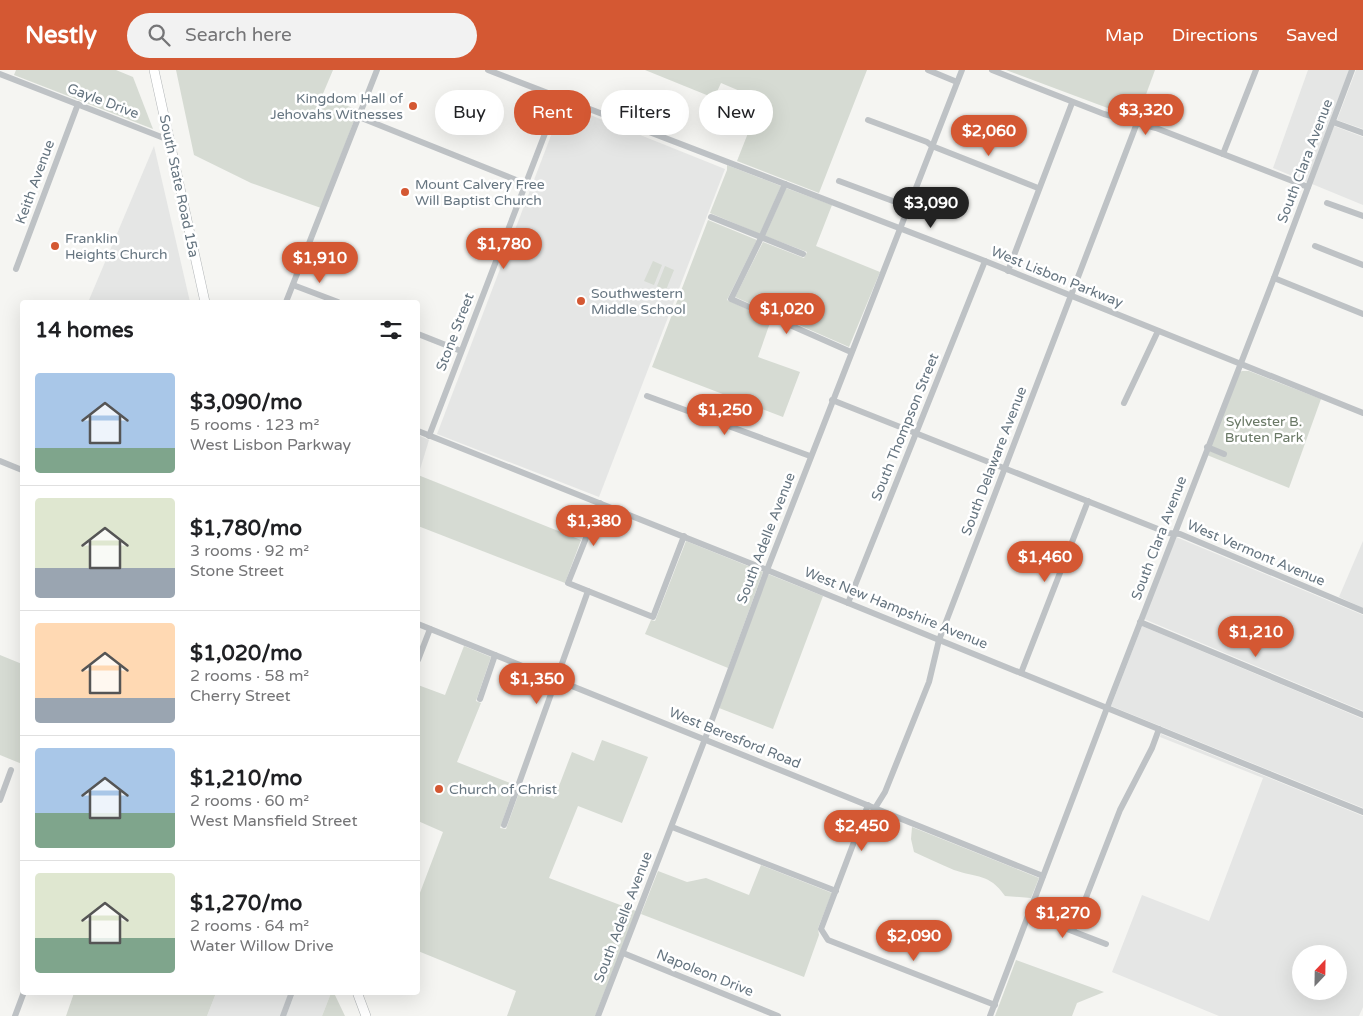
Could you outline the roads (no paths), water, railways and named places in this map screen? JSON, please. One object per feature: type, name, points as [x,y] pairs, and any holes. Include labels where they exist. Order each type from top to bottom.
[{"type":"highway","name":"South State Road 15a","points":[[154,70],[205,300]]},
{"type":"highway","points":[[358,995],[366,1016]]},
{"type":"street","points":[[287,300],[377,70]]},
{"type":"street","name":"West Lisbon Parkway","points":[[488,70],[539,90]]},
{"type":"street","points":[[928,70],[958,82]]},
{"type":"street","name":"South Adelle Avenue","points":[[598,1016],[672,827],[810,456],[962,70]]},
{"type":"street","points":[[992,70],[1072,103],[1156,128],[1308,187]]},
{"type":"street","points":[[1224,154],[1256,70]]},
{"type":"street","name":"South Clara Avenue","points":[[990,1016],[1352,70]]},
{"type":"street","name":"Gayle Drive","points":[[0,74],[169,140]]},
{"type":"street","points":[[1008,271],[1038,188],[1072,103]]},
{"type":"street","name":"Keith Avenue","points":[[16,269],[78,104]]},
{"type":"street","name":"West Lisbon Parkway","points":[[591,110],[985,261],[1363,413]]},
{"type":"street","points":[[359,117],[526,184]]},
{"type":"street","points":[[868,120],[1038,188]]},
{"type":"street","points":[[1332,122],[1363,133]]},
{"type":"street","name":"South Delaware Avenue","points":[[995,1005],[828,940],[821,929],[871,807],[885,792],[929,682],[939,640],[1137,123]]},
{"type":"street","name":"Stone Street","points":[[428,436],[545,135]]},
{"type":"street","points":[[839,181],[909,207]]},
{"type":"street","points":[[785,184],[731,299],[851,352]]},
{"type":"street","points":[[1328,203],[1363,216]]},
{"type":"street","points":[[711,217],[803,254]]},
{"type":"street","points":[[1315,246],[1363,265]]},
{"type":"street","name":"South Thompson Street","points":[[848,603],[985,261]]},
{"type":"street","points":[[1274,278],[1363,314]]},
{"type":"street","points":[[293,285],[333,300]]},
{"type":"street","points":[[1124,403],[1158,331]]},
{"type":"street","points":[[420,335],[461,351]]},
{"type":"street","points":[[647,396],[810,456]]},
{"type":"street","name":"West Vermont Avenue","points":[[832,400],[1168,533],[1190,538],[1363,611]]},
{"type":"street","name":"West New Hampshire Avenue","points":[[420,432],[684,536],[1363,812]]},
{"type":"street","points":[[1208,447],[1224,454]]},
{"type":"street","points":[[0,461],[20,469]]},
{"type":"street","points":[[1021,673],[1088,501]]},
{"type":"street","points":[[600,503],[568,583],[653,617],[684,536]]},
{"type":"street","points":[[504,825],[588,591]]},
{"type":"street","points":[[1140,622],[1363,715]]},
{"type":"street","name":"West Beresford Road","points":[[420,625],[1043,876]]},
{"type":"street","points":[[420,655],[430,629]]},
{"type":"street","points":[[480,699],[495,655]]},
{"type":"street","points":[[1073,931],[1120,810],[1160,729]]},
{"type":"street","points":[[0,800],[11,770]]},
{"type":"street","points":[[672,827],[836,891]]},
{"type":"street","points":[[1028,914],[1106,944]]},
{"type":"street","name":"Napoleon Drive","points":[[623,954],[778,1016]]},
{"type":"street","points":[[15,1016],[23,995]]},
{"type":"street","points":[[283,1016],[291,995]]},
{"type":"place","name":"Kingdom Hall of Jehovahs Witnesses","points":[[413,106]]},
{"type":"place","name":"Mount Calvery Free Will Baptist Church","points":[[405,192]]},
{"type":"place","name":"Franklin Heights Church","points":[[55,246]]},
{"type":"place","name":"Southwestern Middle School","points":[[581,301]]},
{"type":"place","name":"Church of Christ","points":[[439,789]]},
{"type":"park label","name":"Sylvester B. Bruten Park","points":[[1264,430]]}]
